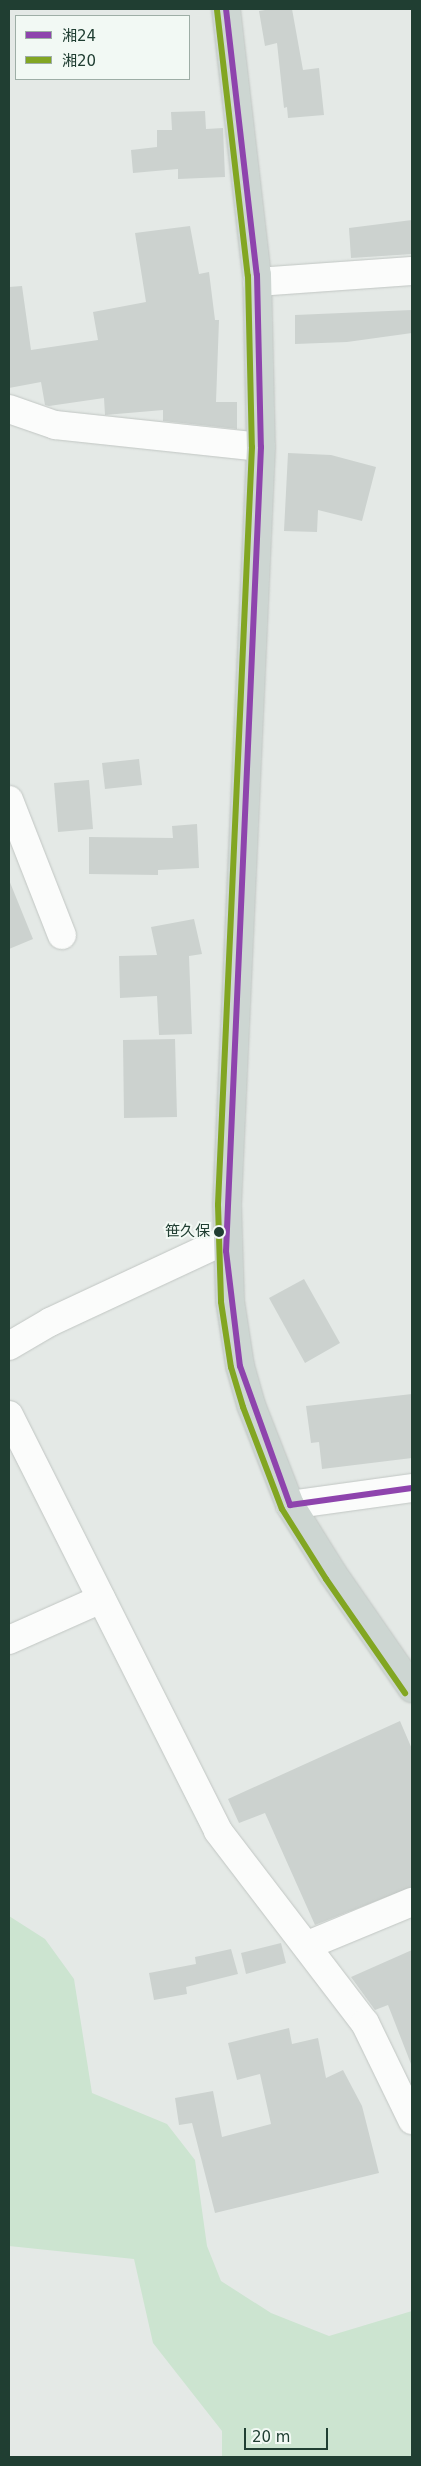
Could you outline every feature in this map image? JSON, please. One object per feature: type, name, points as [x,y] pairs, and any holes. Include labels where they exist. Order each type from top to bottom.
[{"type":"main road","points":[[226,9],[247,166],[257,282],[261,447],[226,1240],[240,1366],[265,1442],[290,1505],[333,1574],[412,1688]]},
{"type":"street","points":[[257,282],[412,271]]},
{"type":"street","points":[[9,409],[55,426],[261,447]]},
{"type":"street","points":[[9,800],[62,934]]},
{"type":"street","points":[[9,1346],[59,1317],[226,1240]]},
{"type":"street","points":[[9,1416],[218,1831],[308,1945],[365,2022],[412,2120]]},
{"type":"street","points":[[290,1505],[412,1488]]},
{"type":"street","points":[[9,1640],[101,1599]]},
{"type":"street","points":[[308,1945],[412,1902]]},
{"type":"green space","points":[[9,1916],[45,1939],[74,1979],[92,2093],[167,2124],[195,2160],[207,2246],[221,2281],[271,2313],[329,2336],[412,2311],[412,2457],[222,2457],[222,2431],[153,2343],[134,2259],[9,2246]]},
{"type":"building","points":[[292,9],[303,70],[319,68],[324,115],[288,118],[287,107],[284,108],[277,43],[265,46],[259,11]]},
{"type":"building","points":[[205,111],[206,129],[223,128],[225,177],[178,179],[178,169],[133,173],[131,150],[157,147],[157,130],[172,130],[171,112]]},
{"type":"building","points":[[412,220],[412,254],[351,258],[349,228]]},
{"type":"building","points":[[190,226],[199,274],[209,272],[215,320],[219,320],[216,402],[237,402],[237,429],[163,421],[163,410],[105,415],[104,398],[49,406],[45,405],[41,382],[9,388],[9,287],[22,286],[31,350],[98,340],[93,312],[146,302],[135,233]]},
{"type":"building","points":[[412,310],[412,333],[347,342],[295,344],[295,315]]},
{"type":"building","points":[[288,453],[331,455],[376,467],[362,521],[318,510],[317,532],[284,531]]},
{"type":"building","points":[[139,759],[142,785],[105,789],[102,763]]},
{"type":"building","points":[[89,780],[93,829],[58,832],[54,783]]},
{"type":"building","points":[[197,824],[199,868],[158,870],[158,875],[89,874],[89,837],[173,838],[172,826]]},
{"type":"building","points":[[9,880],[33,939],[9,949]]},
{"type":"building","points":[[194,919],[202,954],[189,956],[192,1034],[159,1035],[157,996],[120,998],[119,956],[157,955],[151,927]]},
{"type":"building","points":[[175,1039],[177,1117],[124,1118],[123,1040]]},
{"type":"building","points":[[304,1279],[340,1343],[305,1363],[269,1298]]},
{"type":"building","points":[[412,1394],[412,1458],[322,1469],[319,1442],[311,1443],[306,1406]]},
{"type":"building","points":[[400,1721],[412,1749],[412,1887],[315,1925],[265,1813],[239,1823],[228,1799]]},
{"type":"building","points":[[281,1943],[286,1963],[246,1974],[241,1953]]},
{"type":"building","points":[[231,1949],[238,1974],[186,1987],[187,1994],[154,2000],[149,1973],[196,1964],[195,1957]]},
{"type":"building","points":[[412,1950],[411,2064],[388,2005],[375,2010],[351,1977]]},
{"type":"building","points":[[289,2028],[292,2044],[318,2038],[326,2078],[343,2070],[362,2106],[379,2173],[215,2213],[192,2123],[179,2125],[175,2098],[213,2091],[222,2137],[271,2124],[260,2074],[237,2080],[228,2043]]},
{"type":"transit line","name":"湘24","points":[[226,9],[257,275],[261,447],[226,1251],[240,1366],[290,1505]]},
{"type":"transit line","name":"湘20","points":[[217,10],[248,276],[252,447],[218,1205],[221,1302],[231,1367],[243,1407],[282,1509],[326,1579],[405,1693]]},
{"type":"transit line","name":"湘24","points":[[290,1505],[412,1488]]},
{"type":"place","name":"笹久保","points":[[219,1232]]}]
